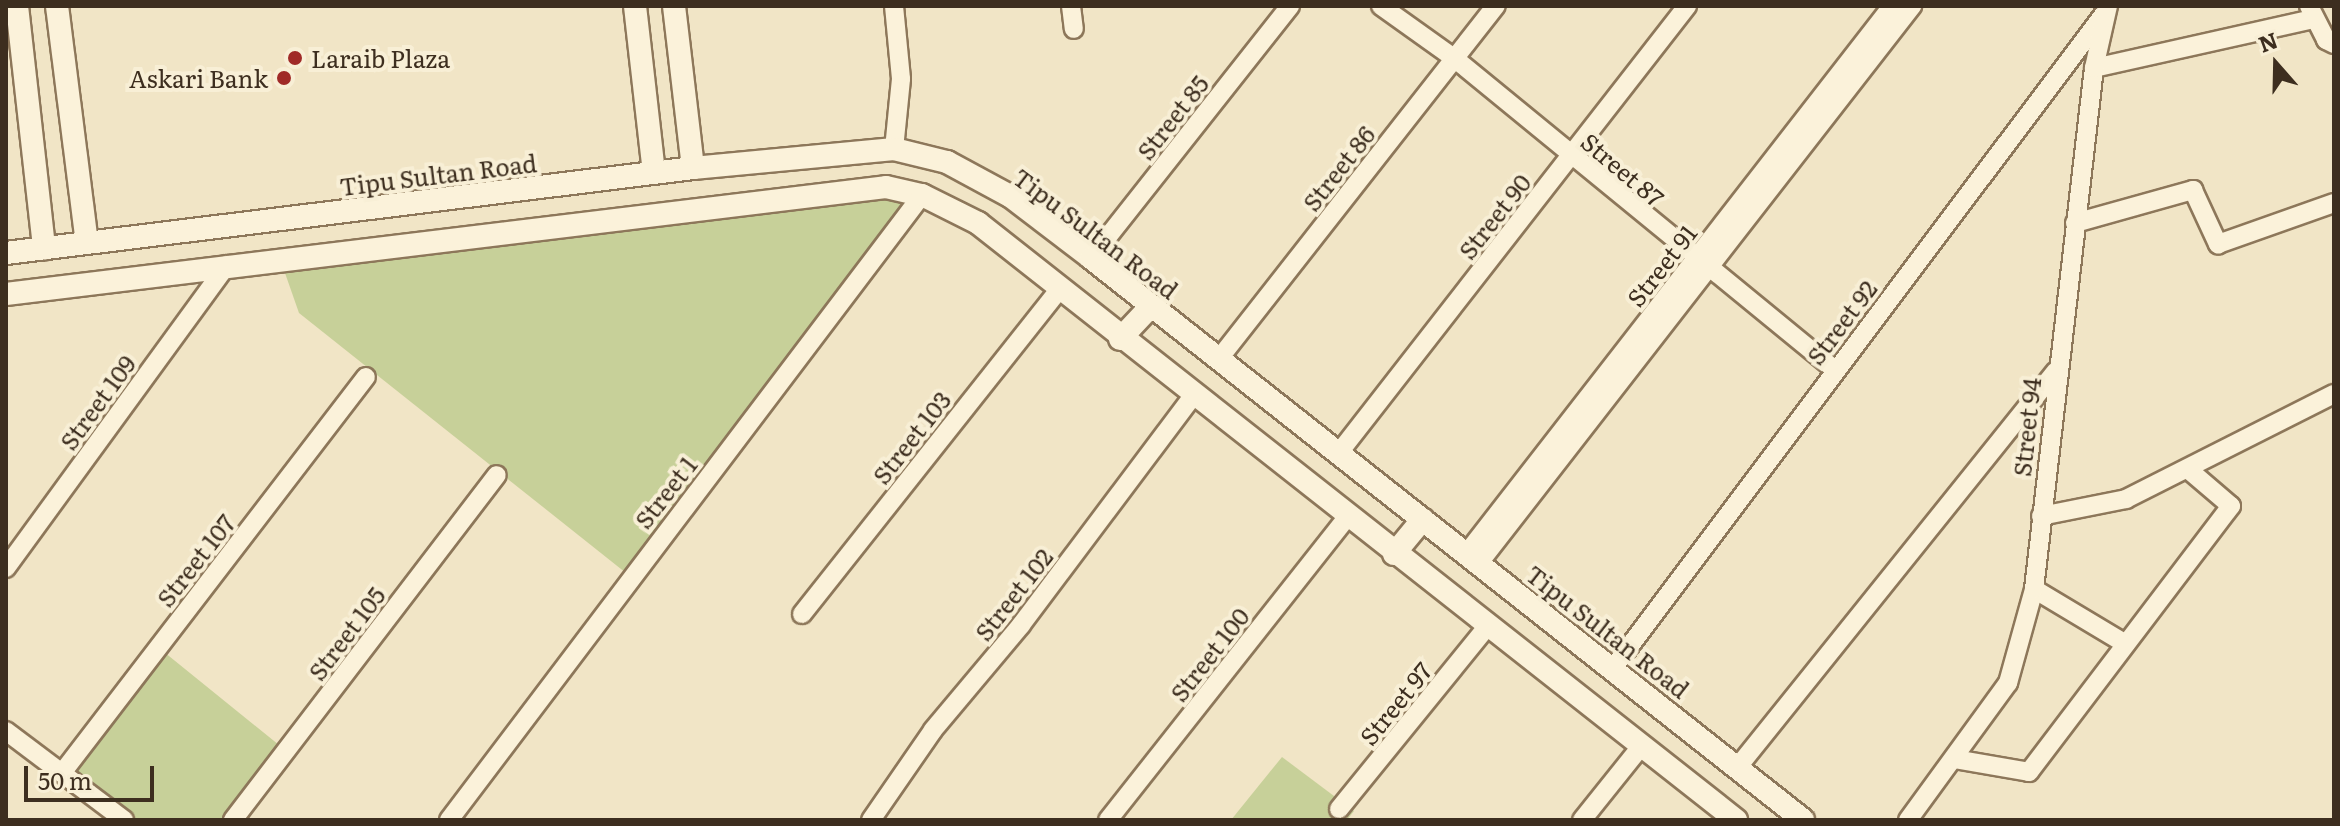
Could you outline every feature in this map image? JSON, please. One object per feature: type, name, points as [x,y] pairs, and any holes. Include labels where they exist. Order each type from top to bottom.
[{"type":"street","points":[[17,6],[44,248]]},
{"type":"street","points":[[57,6],[87,242]]},
{"type":"street","points":[[635,6],[654,172]]},
{"type":"street","points":[[674,6],[693,168]]},
{"type":"street","points":[[894,6],[901,79],[894,149]]},
{"type":"street","points":[[1071,6],[1074,29]]},
{"type":"street","name":"Street 85","points":[[1091,258],[1290,6]]},
{"type":"street","name":"Street 87","points":[[1381,6],[1454,58],[1701,265],[1835,370]]},
{"type":"street","name":"Street 86","points":[[1218,360],[1496,6]]},
{"type":"street","name":"Street 90","points":[[1338,454],[1687,6]]},
{"type":"street","name":"Street 91","points":[[1473,558],[1701,265],[1892,6]]},
{"type":"street","points":[[1701,265],[1912,6]]},
{"type":"street","name":"Street 94","points":[[1908,820],[2008,683],[2034,589],[2056,371],[2094,68],[2108,7]]},
{"type":"street","name":"Street 92","points":[[1614,667],[2108,7]]},
{"type":"street","points":[[2094,68],[2311,13],[2334,44]]},
{"type":"street","name":"Tipu Sultan Road","points":[[6,253],[693,168],[894,149],[947,162],[1010,196],[1091,258],[1614,667],[1799,819]]},
{"type":"street","points":[[6,294],[886,187],[922,195],[978,223],[1192,397],[1736,820]]},
{"type":"street","points":[[2075,223],[2193,190],[2218,244],[2334,203]]},
{"type":"street","name":"Street 1","points":[[449,820],[922,195]]},
{"type":"street","points":[[411,204],[416,242]]},
{"type":"street","name":"Street 109","points":[[6,568],[227,265]]},
{"type":"street","name":"Street 103","points":[[802,614],[1058,291]]},
{"type":"street","points":[[1120,339],[1151,306]]},
{"type":"street","points":[[1737,768],[2056,371]]},
{"type":"street","name":"Street 107","points":[[62,773],[366,377]]},
{"type":"street","points":[[2041,516],[2126,499],[2190,471],[2334,394]]},
{"type":"street","name":"Street 102","points":[[871,820],[933,730],[1021,625],[1192,397]]},
{"type":"street","points":[[1954,759],[2029,772],[2231,506],[2190,471]]},
{"type":"street","name":"Street 105","points":[[233,820],[497,475]]},
{"type":"street","name":"Street 100","points":[[1108,820],[1347,517]]},
{"type":"street","points":[[1394,554],[1423,519]]},
{"type":"street","points":[[2034,589],[2126,644]]},
{"type":"street","name":"Street 97","points":[[1339,809],[1487,627]]},
{"type":"street","points":[[6,731],[124,820]]},
{"type":"street","points":[[1582,820],[1642,745]]},
{"type":"green space","points":[[882,194],[912,198],[626,573],[299,313],[285,273]]},
{"type":"green space","points":[[164,652],[279,745],[223,820],[133,820],[69,771]]},
{"type":"green space","points":[[1282,757],[1354,811],[1347,820],[1231,820]]},
{"type":"place","name":"Laraib Plaza","points":[[295,58]]},
{"type":"place","name":"Askari Bank","points":[[284,78]]}]
